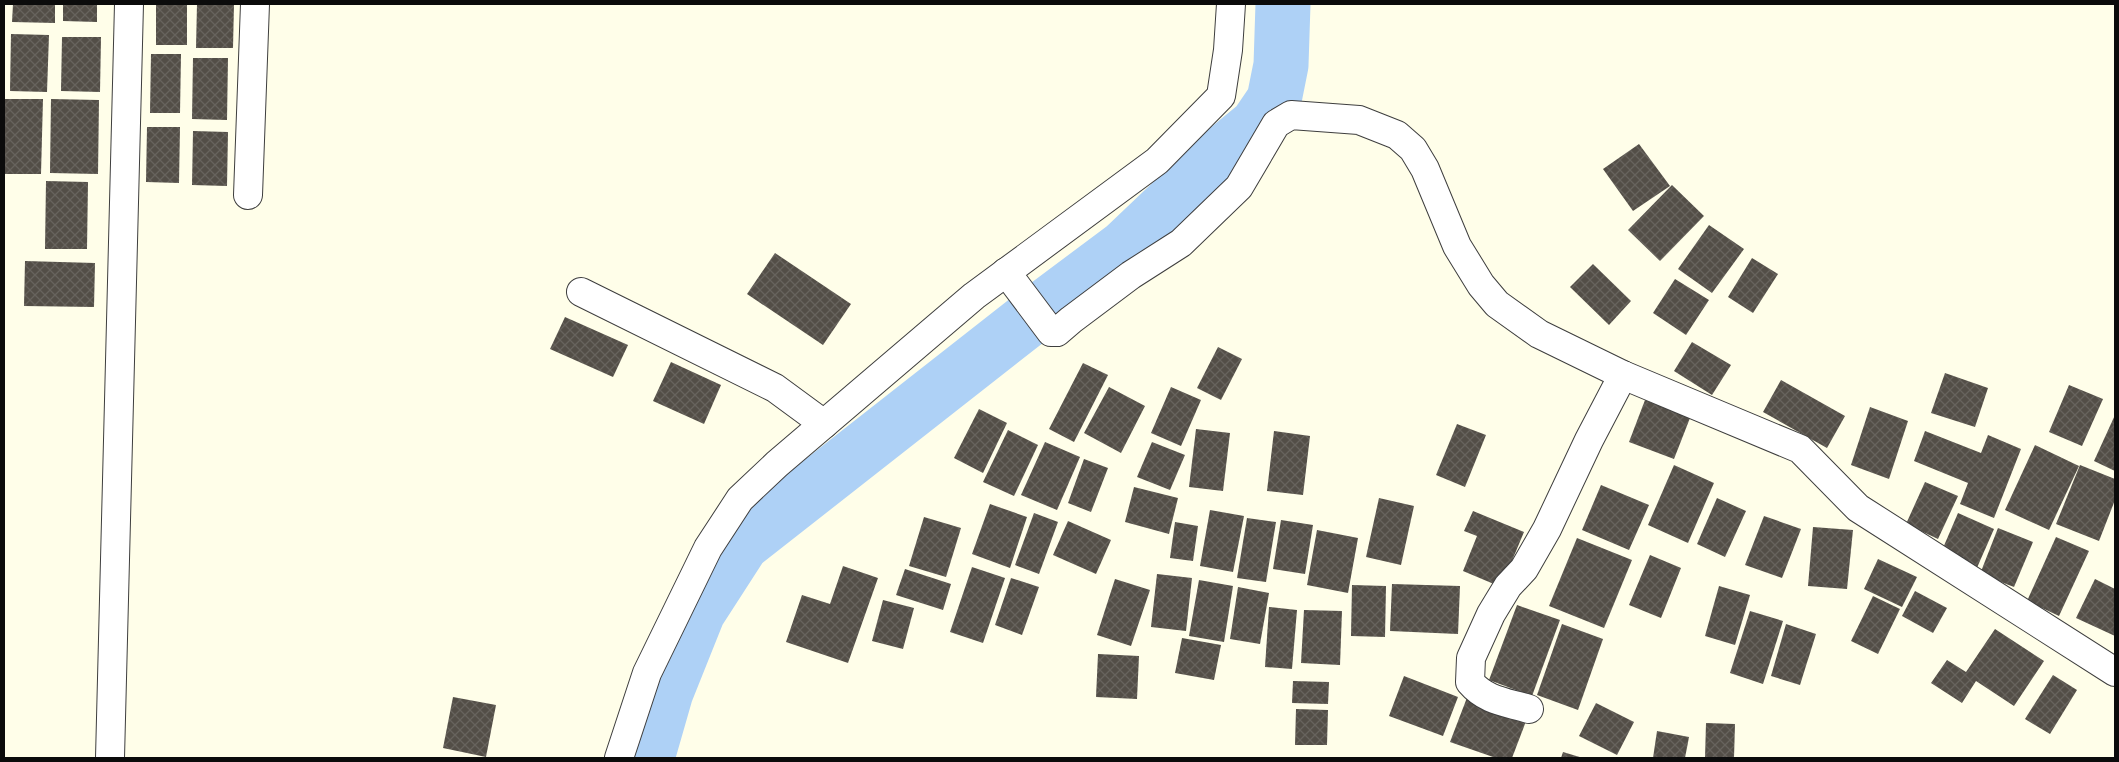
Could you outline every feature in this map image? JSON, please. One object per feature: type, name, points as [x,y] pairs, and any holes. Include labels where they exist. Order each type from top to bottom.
[{"type":"street","points":[[110,758],[129,4]]},
{"type":"street","points":[[248,194],[255,4]]},
{"type":"street","points":[[619,758],[647,673],[708,548],[740,499],[824,424],[974,296],[1157,161],[1221,96],[1228,50],[1231,4]]},
{"type":"street","points":[[1006,272],[1051,332],[1057,332],[1131,275],[1180,243],[1239,187],[1276,124],[1291,115],[1359,120],[1397,135],[1413,149],[1424,169],[1457,246],[1481,285],[1497,304],[1539,334],[1623,376],[1800,449],[1858,508],[2115,672]]},
{"type":"street","points":[[581,292],[775,388],[824,424]]},
{"type":"street","points":[[1529,709],[1486,697],[1476,690],[1470,682],[1471,658],[1491,614],[1508,586],[1524,569],[1546,530],[1589,440],[1623,376]]},
{"type":"building","points":[[13,4],[55,4],[55,23],[12,22]]},
{"type":"building","points":[[63,4],[97,4],[97,22],[63,21]]},
{"type":"building","points":[[156,4],[187,4],[187,45],[156,45]]},
{"type":"building","points":[[197,4],[234,4],[233,48],[196,48]]},
{"type":"building","points":[[11,34],[49,35],[47,92],[10,91]]},
{"type":"building","points":[[62,37],[101,37],[100,92],[61,91]]},
{"type":"building","points":[[151,54],[181,54],[180,113],[150,113]]},
{"type":"building","points":[[193,58],[228,58],[227,120],[192,119]]},
{"type":"building","points":[[4,99],[43,99],[41,174],[4,174]]},
{"type":"building","points":[[51,99],[99,100],[98,174],[50,173]]},
{"type":"building","points":[[147,127],[180,127],[179,183],[146,182]]},
{"type":"building","points":[[193,131],[228,132],[227,186],[192,185]]},
{"type":"building","points":[[1639,144],[1670,186],[1633,211],[1603,169]]},
{"type":"building","points":[[46,181],[88,182],[87,249],[45,249]]},
{"type":"building","points":[[1672,185],[1704,216],[1660,261],[1628,230]]},
{"type":"building","points":[[1709,225],[1744,249],[1712,293],[1678,269]]},
{"type":"building","points":[[775,253],[851,304],[823,345],[747,294]]},
{"type":"building","points":[[1752,258],[1778,274],[1753,313],[1728,297]]},
{"type":"building","points":[[25,261],[95,263],[94,307],[24,306]]},
{"type":"building","points":[[1593,264],[1631,301],[1609,325],[1570,287]]},
{"type":"building","points":[[1675,279],[1709,300],[1686,335],[1653,313]]},
{"type":"building","points":[[565,317],[628,345],[613,377],[550,349]]},
{"type":"building","points":[[1692,342],[1731,365],[1712,395],[1674,371]]},
{"type":"building","points":[[1218,347],[1242,359],[1221,400],[1197,388]]},
{"type":"building","points":[[671,362],[721,385],[704,424],[653,401]]},
{"type":"building","points":[[1083,363],[1108,375],[1074,442],[1049,429]]},
{"type":"building","points":[[1945,373],[1988,388],[1975,427],[1931,413]]},
{"type":"building","points":[[1781,380],[1845,416],[1827,448],[1763,412]]},
{"type":"building","points":[[2069,385],[2103,399],[2082,446],[2049,432]]},
{"type":"building","points":[[1109,387],[1145,406],[1121,453],[1084,433]]},
{"type":"building","points":[[1171,387],[1201,400],[1181,446],[1151,433]]},
{"type":"building","points":[[1645,400],[1690,418],[1674,459],[1629,442]]},
{"type":"building","points":[[1870,407],[1908,421],[1889,479],[1851,465]]},
{"type":"building","points":[[979,409],[1007,423],[983,473],[954,458]]},
{"type":"building","points":[[2115,415],[2115,471],[2094,461]]},
{"type":"building","points":[[1457,424],[1486,435],[1465,487],[1436,475]]},
{"type":"building","points":[[1196,429],[1230,433],[1223,491],[1189,487]]},
{"type":"building","points":[[1008,430],[1038,445],[1014,496],[983,482]]},
{"type":"building","points":[[1274,431],[1310,436],[1303,495],[1267,491]]},
{"type":"building","points":[[1925,431],[1981,453],[1988,435],[2021,449],[1994,518],[1960,504],[1968,483],[1914,461]]},
{"type":"building","points":[[1045,442],[1080,457],[1057,510],[1021,495]]},
{"type":"building","points":[[1152,442],[1185,455],[1170,490],[1137,477]]},
{"type":"building","points":[[2035,445],[2079,466],[2049,530],[2005,510]]},
{"type":"building","points":[[1084,459],[1108,468],[1091,512],[1068,503]]},
{"type":"building","points":[[1674,465],[1714,483],[1688,543],[1648,525]]},
{"type":"building","points":[[2080,465],[2115,479],[2115,500],[2099,541],[2056,524]]},
{"type":"building","points":[[1925,482],[1958,496],[1938,539],[1906,524]]},
{"type":"building","points":[[1601,485],[1649,505],[1629,550],[1582,530]]},
{"type":"building","points":[[1134,487],[1178,498],[1169,534],[1125,522]]},
{"type":"building","points":[[1379,498],[1414,506],[1401,565],[1366,557]]},
{"type":"building","points":[[1717,498],[1746,511],[1725,557],[1697,544]]},
{"type":"building","points":[[990,504],[1027,517],[1010,568],[972,554]]},
{"type":"building","points":[[1210,510],[1244,516],[1233,572],[1200,566]]},
{"type":"building","points":[[1473,511],[1524,532],[1501,587],[1463,571],[1477,536],[1464,531]]},
{"type":"building","points":[[1034,513],[1058,522],[1039,574],[1015,565]]},
{"type":"building","points":[[1958,513],[1994,529],[1976,570],[1940,555]]},
{"type":"building","points":[[1764,516],[1801,529],[1782,578],[1745,565]]},
{"type":"building","points":[[924,517],[961,528],[946,577],[909,566]]},
{"type":"building","points":[[1247,518],[1276,522],[1266,582],[1237,578]]},
{"type":"building","points":[[1281,520],[1313,525],[1305,574],[1273,569]]},
{"type":"building","points":[[1068,521],[1111,540],[1096,574],[1053,555]]},
{"type":"building","points":[[1175,522],[1198,526],[1193,561],[1170,558]]},
{"type":"building","points":[[1813,527],[1853,530],[1847,589],[1808,586]]},
{"type":"building","points":[[1998,528],[2033,542],[2014,587],[1980,574]]},
{"type":"building","points":[[1317,530],[1358,538],[1348,593],[1307,585]]},
{"type":"building","points":[[2056,537],[2089,551],[2059,616],[2027,601]]},
{"type":"building","points":[[1577,538],[1632,560],[1604,628],[1549,606]]},
{"type":"building","points":[[1650,555],[1681,568],[1661,618],[1629,605]]},
{"type":"building","points":[[1878,559],[1917,577],[1902,607],[1864,589]]},
{"type":"building","points":[[843,566],[878,578],[848,663],[786,642],[802,595],[830,604]]},
{"type":"building","points":[[972,567],[1005,578],[983,643],[950,632]]},
{"type":"building","points":[[905,569],[951,584],[943,610],[896,595]]},
{"type":"building","points":[[1157,574],[1192,578],[1186,631],[1151,627]]},
{"type":"building","points":[[1011,578],[1039,587],[1022,635],[995,625]]},
{"type":"building","points":[[1115,579],[1150,590],[1131,646],[1097,635]]},
{"type":"building","points":[[2095,579],[2115,589],[2115,636],[2076,618]]},
{"type":"building","points":[[1199,580],[1233,586],[1224,642],[1189,636]]},
{"type":"building","points":[[1392,584],[1460,586],[1458,634],[1390,631]]},
{"type":"building","points":[[1352,585],[1386,586],[1385,637],[1351,636]]},
{"type":"building","points":[[1719,586],[1750,595],[1735,645],[1705,636]]},
{"type":"building","points":[[1238,587],[1269,593],[1260,644],[1230,639]]},
{"type":"building","points":[[1915,591],[1947,608],[1933,633],[1902,616]]},
{"type":"building","points":[[1873,596],[1900,609],[1878,654],[1851,641]]},
{"type":"building","points":[[883,600],[914,608],[903,649],[872,641]]},
{"type":"building","points":[[1517,605],[1560,620],[1532,696],[1489,680]]},
{"type":"building","points":[[1269,607],[1297,610],[1292,669],[1265,667]]},
{"type":"building","points":[[1304,610],[1342,611],[1340,665],[1301,663]]},
{"type":"building","points":[[1750,611],[1783,621],[1763,684],[1730,673]]},
{"type":"building","points":[[1562,624],[1603,639],[1578,710],[1537,695]]},
{"type":"building","points":[[1786,624],[1816,634],[1800,685],[1771,676]]},
{"type":"building","points":[[1995,629],[2044,661],[2014,706],[1976,681],[1962,703],[1931,683],[1947,660],[1966,672]]},
{"type":"building","points":[[1182,638],[1221,645],[1214,680],[1175,673]]},
{"type":"building","points":[[1098,654],[1139,656],[1137,699],[1096,697]]},
{"type":"building","points":[[2053,675],[2077,690],[2050,734],[2025,719]]},
{"type":"building","points":[[1404,676],[1458,697],[1443,736],[1389,716]]},
{"type":"building","points":[[1293,681],[1329,682],[1328,704],[1292,703]]},
{"type":"building","points":[[1468,695],[1528,716],[1512,758],[1496,758],[1450,742]]},
{"type":"building","points":[[453,697],[496,705],[486,757],[443,748]]},
{"type":"building","points":[[1596,703],[1634,722],[1617,755],[1579,736]]},
{"type":"building","points":[[1296,709],[1328,710],[1327,745],[1295,745]]},
{"type":"building","points":[[1706,723],[1735,724],[1734,758],[1705,758]]},
{"type":"building","points":[[1657,731],[1689,737],[1685,758],[1653,758]]},
{"type":"building","points":[[1563,752],[1583,758],[1561,758]]},
{"type":"waterway","points":[[647,758],[666,692],[698,612],[742,544],[1034,315],[1125,247],[1229,148],[1257,125],[1274,100],[1281,65],[1283,4]]}]
